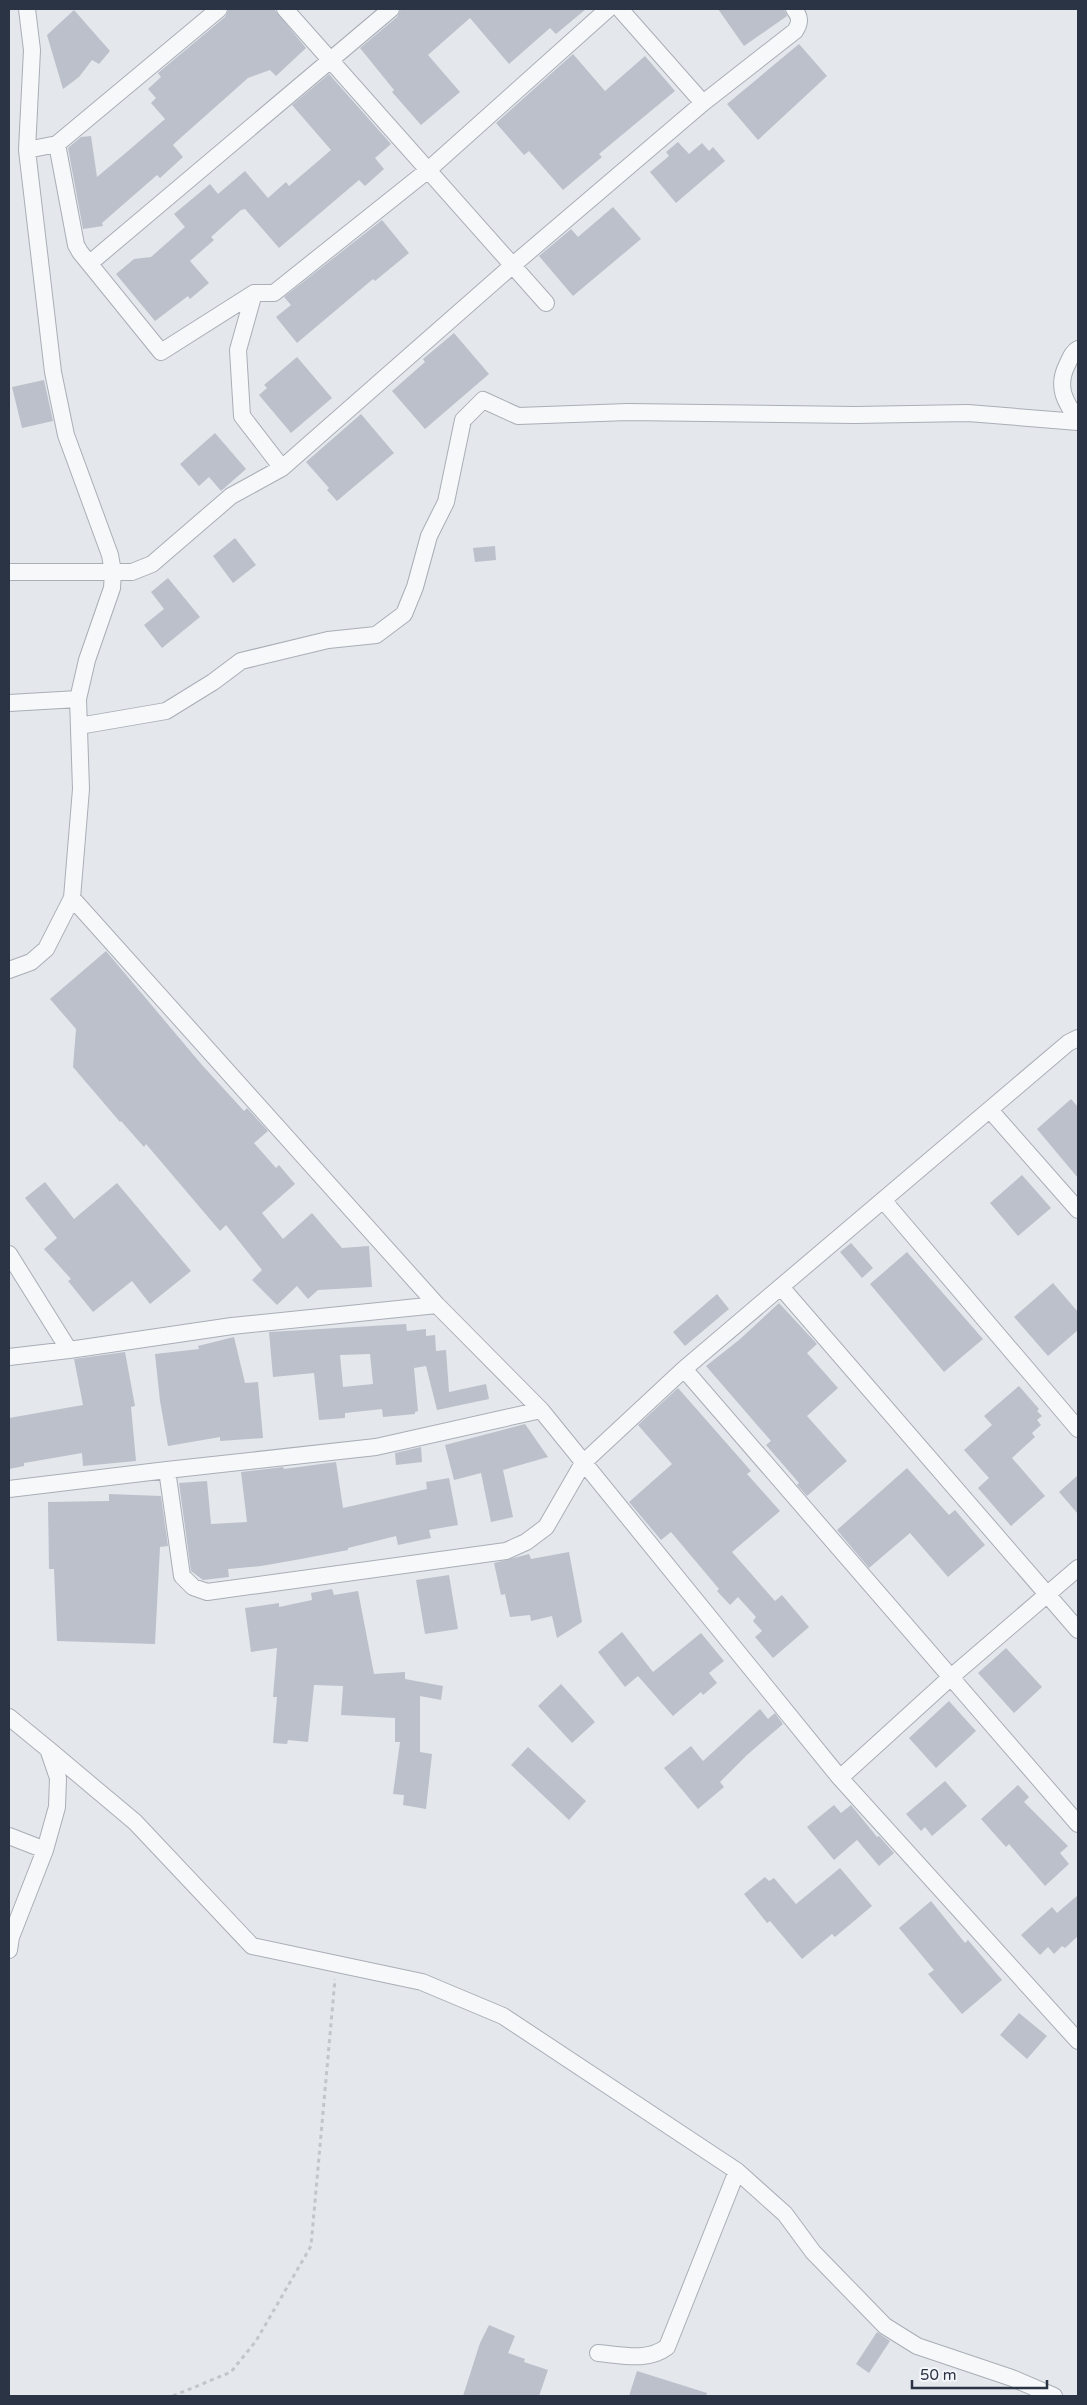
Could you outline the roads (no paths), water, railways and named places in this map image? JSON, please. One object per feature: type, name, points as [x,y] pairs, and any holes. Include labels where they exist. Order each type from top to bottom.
[{"type":"street","points":[[9,970],[31,962],[46,949],[72,898],[81,789],[78,699],[87,660],[102,622],[112,588],[113,572],[105,540],[66,434],[58,401],[27,150],[32,50],[27,9]]},
{"type":"street","points":[[27,150],[57,144],[219,9]]},
{"type":"street","points":[[284,9],[332,60],[427,171],[514,265],[546,303]]},
{"type":"street","points":[[90,263],[391,9]]},
{"type":"street","points":[[57,144],[76,245],[161,352],[254,293],[274,294],[427,171],[608,9]]},
{"type":"street","points":[[620,9],[703,104]]},
{"type":"street","points":[[9,572],[132,572],[152,564],[231,496],[282,468],[514,265],[703,104],[795,31],[799,25],[799,16],[794,9]]},
{"type":"street","points":[[254,293],[238,350],[242,416],[282,468]]},
{"type":"street","points":[[1078,349],[1074,352],[1061,376],[1065,401],[1078,421]]},
{"type":"street","points":[[79,726],[166,711],[213,682],[241,661],[328,640],[376,635],[404,614],[415,587],[429,536],[446,502],[463,420],[483,400],[518,416],[628,412],[855,416],[968,414],[1078,421]]},
{"type":"street","points":[[9,703],[78,699]]},
{"type":"street","points":[[72,898],[437,1305],[541,1410],[840,1778],[1078,2041]]},
{"type":"street","points":[[167,1470],[182,1576],[193,1586],[207,1592],[506,1551],[526,1542],[546,1527],[583,1462],[684,1369],[1068,1043],[1078,1038]]},
{"type":"street","points":[[990,1110],[1078,1210]]},
{"type":"street","points":[[883,1200],[1078,1429]]},
{"type":"street","points":[[9,1254],[69,1350]]},
{"type":"street","points":[[781,1287],[1078,1630]]},
{"type":"street","points":[[9,1357],[232,1326],[437,1305]]},
{"type":"street","points":[[684,1369],[1078,1824]]},
{"type":"street","points":[[9,1489],[376,1447],[541,1410]]},
{"type":"street","points":[[840,1778],[951,1676],[1078,1568]]},
{"type":"street","points":[[9,1717],[135,1822],[252,1946],[422,1982],[503,2016],[737,2171],[785,2214],[813,2252],[885,2326],[917,2346],[1012,2378],[1054,2396]]},
{"type":"street","points":[[9,1950],[11,1937],[45,1850],[57,1807],[58,1778],[48,1749]]},
{"type":"street","points":[[9,1836],[45,1850]]},
{"type":"street","points":[[598,2353],[642,2357],[657,2355],[667,2348],[737,2171]]}]
